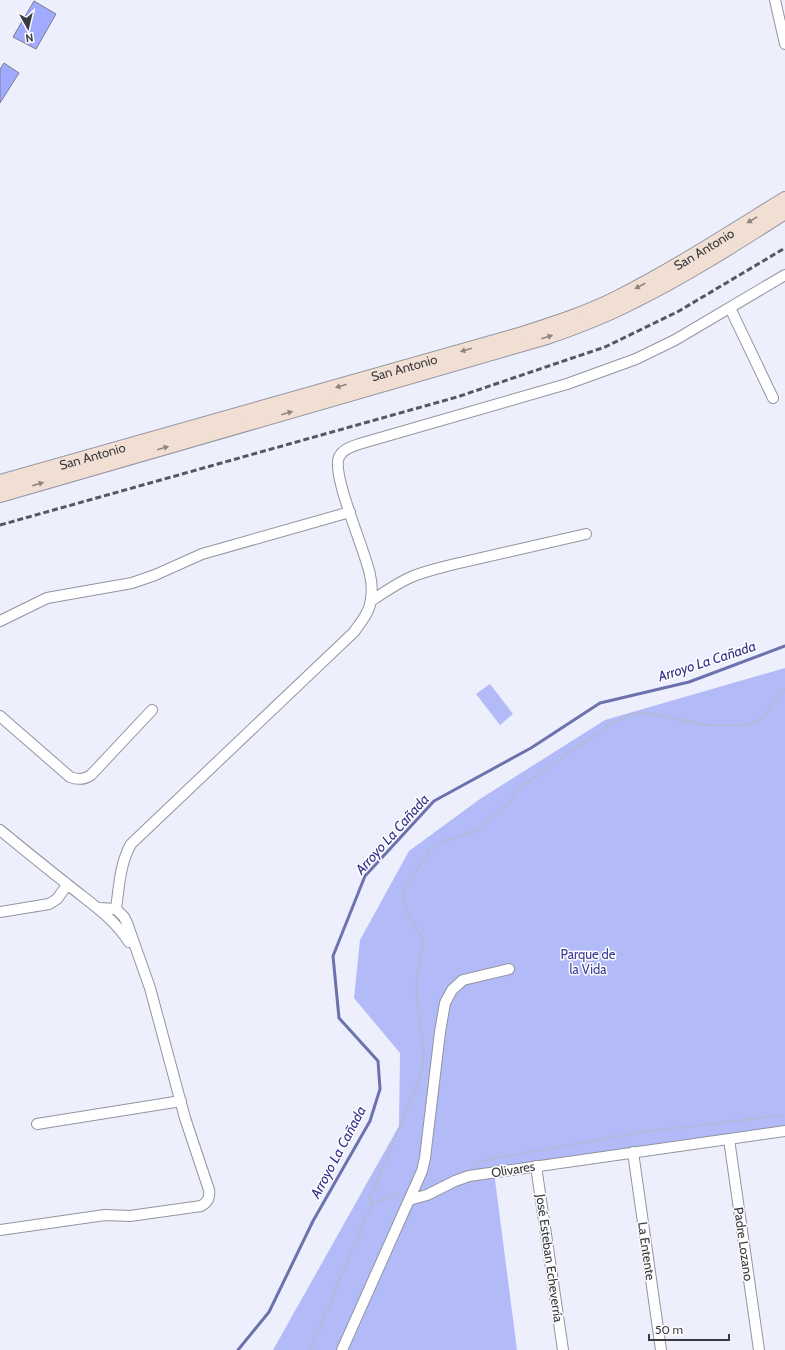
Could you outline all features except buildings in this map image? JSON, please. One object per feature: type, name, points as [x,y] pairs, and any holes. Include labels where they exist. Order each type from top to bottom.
[{"type":"main road","name":"San Antonio","points":[[0,482],[519,335],[555,323],[618,298],[657,277],[785,199]]},
{"type":"main road","name":"San Antonio","points":[[0,495],[547,337],[576,327],[632,303],[785,212]]},
{"type":"street","points":[[775,0],[785,44]]},
{"type":"street","points":[[116,909],[124,860],[126,852],[131,844],[354,632],[368,611],[371,601],[370,574],[338,471],[338,462],[343,451],[566,384],[636,359],[675,340],[785,275]]},
{"type":"street","points":[[730,308],[773,398]]},
{"type":"street","points":[[0,621],[47,598],[132,583],[155,575],[202,554],[350,512]]},
{"type":"street","points":[[371,601],[410,577],[455,564],[586,534]]},
{"type":"street","points":[[0,716],[70,777],[80,780],[91,775],[152,710]]},
{"type":"street","points":[[0,830],[67,885],[99,908],[123,932],[140,960]]},
{"type":"street","points":[[0,912],[49,904],[57,899],[67,885]]},
{"type":"street","points":[[0,1230],[105,1215],[130,1216],[201,1206],[207,1202],[210,1196],[210,1190],[181,1101],[150,988],[124,917],[116,909],[99,908]]},
{"type":"street","points":[[342,1350],[422,1171],[425,1158],[439,1039],[445,1003],[452,990],[463,980],[509,969]]},
{"type":"street","points":[[37,1124],[181,1101]]},
{"type":"street","name":"Olivares","points":[[409,1200],[427,1196],[455,1181],[469,1176],[785,1131]]},
{"type":"street","name":"Padre Lozano","points":[[729,1139],[759,1350]]},
{"type":"street","name":"La Entente","points":[[633,1152],[661,1350]]},
{"type":"street","name":"José Esteban Echeverría","points":[[536,1166],[563,1350]]},
{"type":"path","points":[[372,1203],[369,1200],[421,1075],[424,1054],[416,982],[423,945],[422,939],[404,905],[403,899],[404,890],[430,850],[445,841],[476,831],[509,803],[514,793],[522,786],[610,724],[632,714],[645,713],[707,725],[748,725],[762,718],[785,688]]},
{"type":"path","points":[[472,1165],[490,1159],[643,1132],[785,1114]]},
{"type":"path","points":[[310,1350],[372,1203],[414,1189]]},
{"type":"green space","name":"Parque de la Vida","points":[[785,668],[785,1131],[494,1172],[517,1350],[273,1350],[399,1126],[400,1053],[354,998],[360,940],[409,851],[480,799],[605,720]]},
{"type":"green space","points":[[490,684],[513,714],[500,725],[476,694]]},
{"type":"waterway","name":"Arroyo La Cañada","points":[[238,1350],[269,1312],[313,1221],[370,1121],[380,1089],[378,1061],[339,1018],[333,956],[365,876],[434,801],[531,748],[600,703],[689,682],[785,646]]},
{"type":"railway","points":[[0,525],[457,397],[605,347],[679,311],[785,248]]}]
